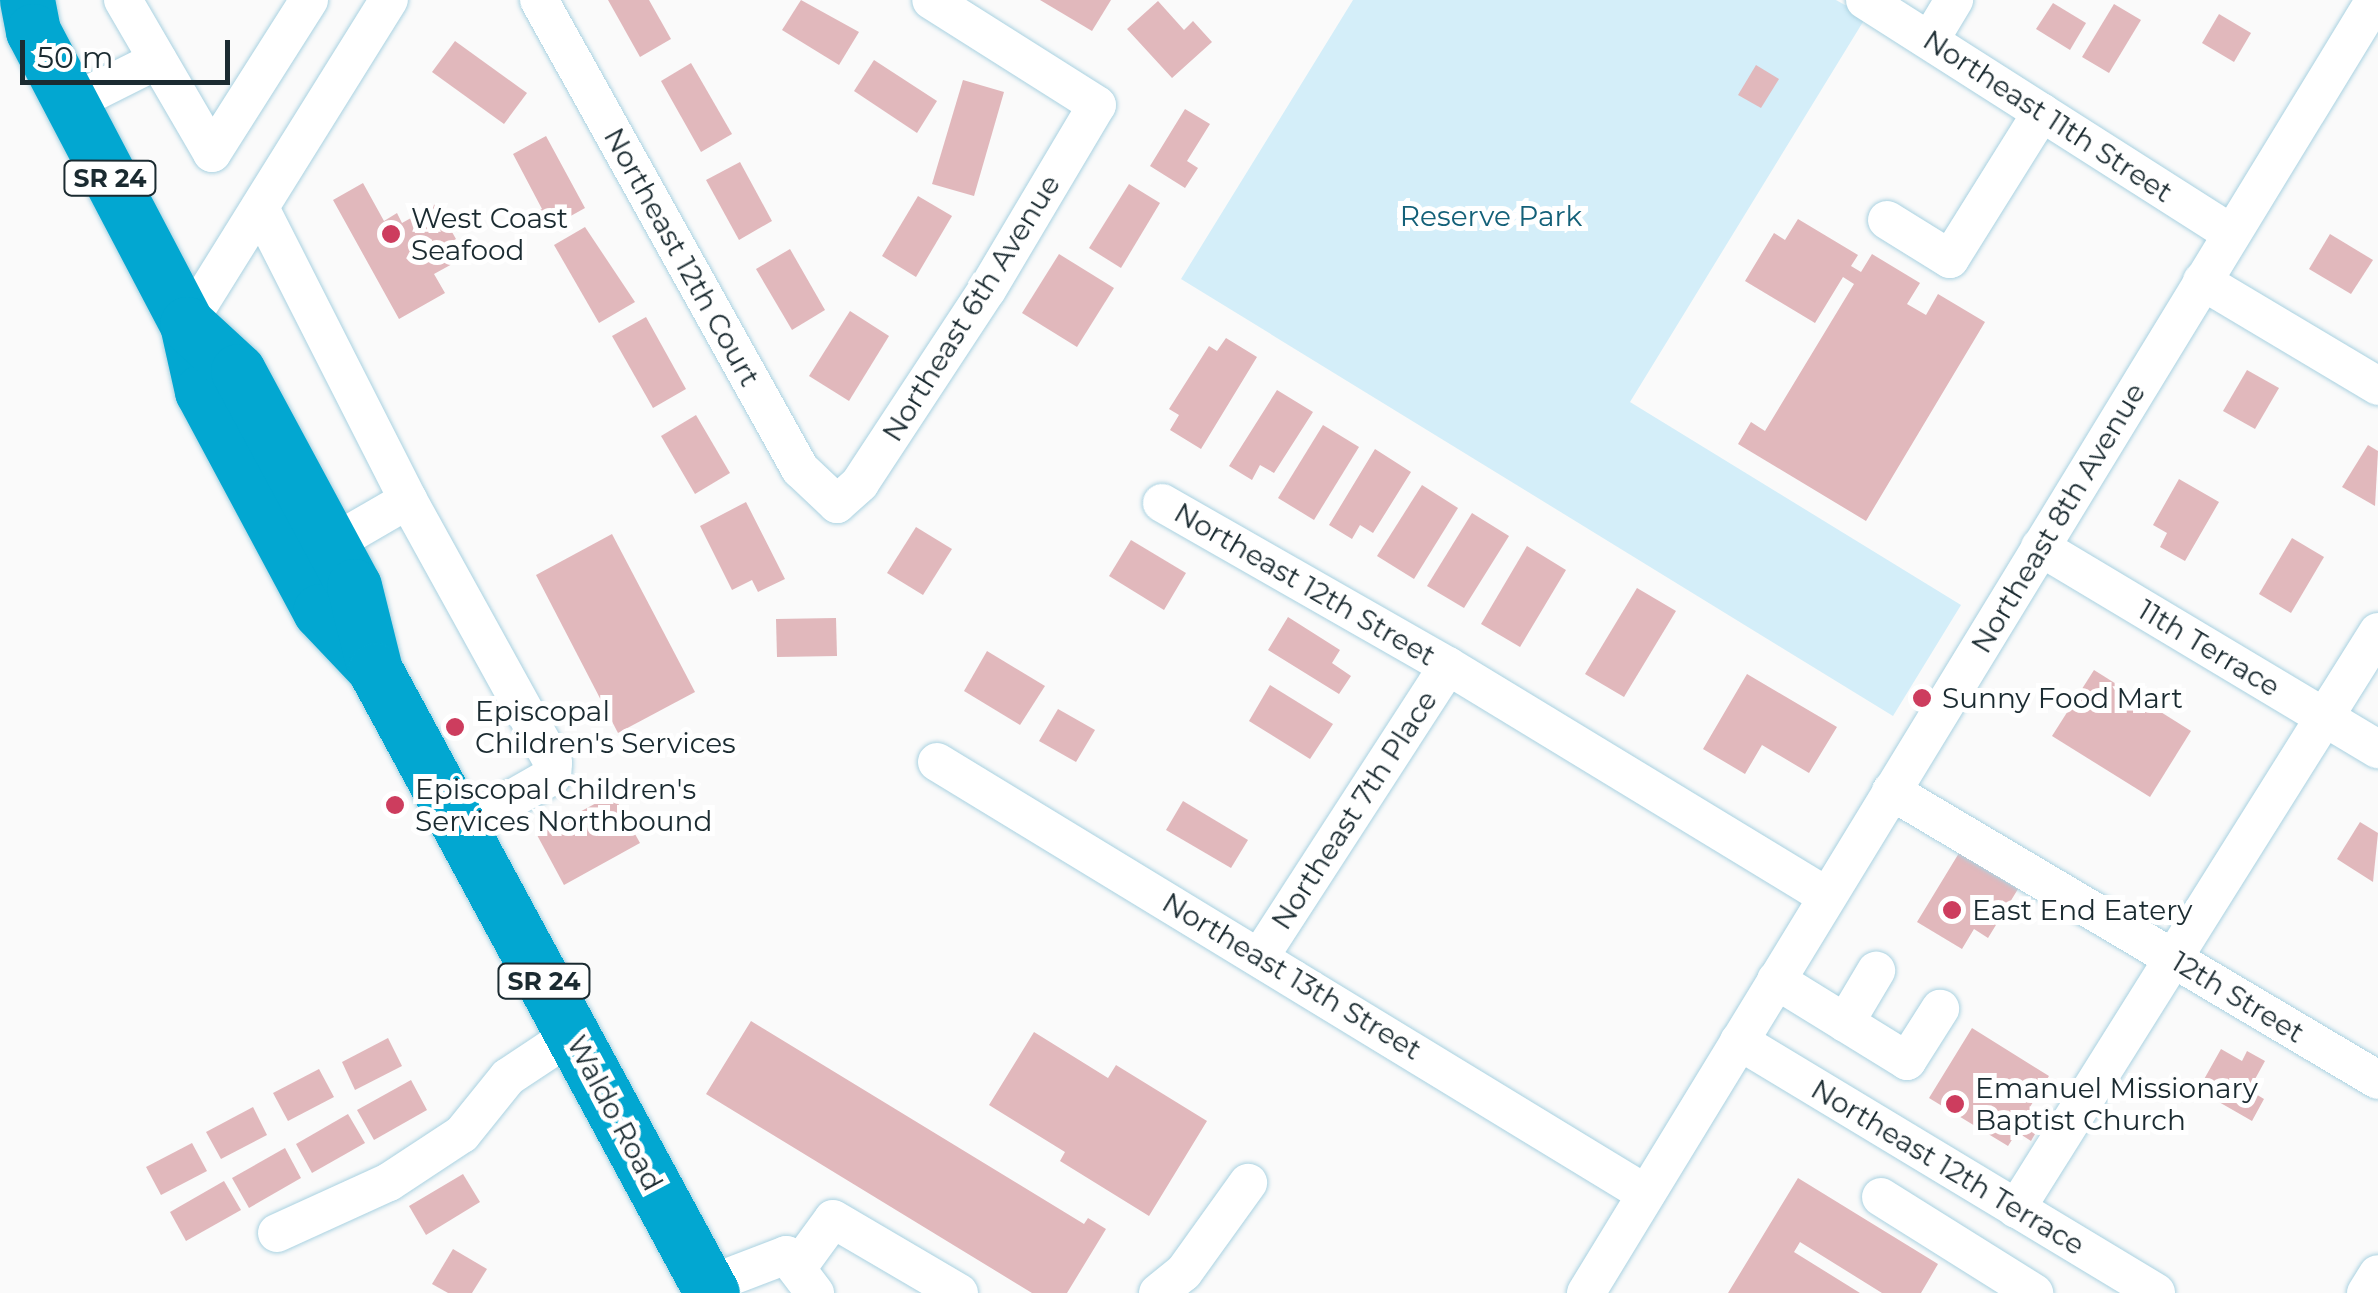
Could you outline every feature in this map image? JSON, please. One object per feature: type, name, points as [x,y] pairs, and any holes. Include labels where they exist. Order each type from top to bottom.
[{"type":"highway","name":"Waldo Road","points":[[20,10],[187,324],[202,391],[320,611],[375,670],[710,1289]]},
{"type":"highway","name":"Waldo Road","points":[[187,324],[238,371],[354,586],[375,670]]},
{"type":"street","points":[[123,0],[212,153],[309,0]]},
{"type":"street","name":"Northeast 12th Court","points":[[539,0],[800,468],[836,504]]},
{"type":"street","name":"Northeast 6th Avenue","points":[[836,504],[860,482],[987,290],[1097,105],[931,0]]},
{"type":"street","name":"Northeast 11th Street","points":[[1865,0],[2231,234]]},
{"type":"street","points":[[1930,40],[1954,0]]},
{"type":"street","points":[[187,324],[260,208],[377,4]]},
{"type":"street","name":"Northeast 8th Avenue","points":[[1586,1293],[2202,281],[2373,13]]},
{"type":"street","points":[[70,104],[158,60]]},
{"type":"street","points":[[1888,220],[1950,259],[2042,112]]},
{"type":"street","points":[[260,208],[408,500],[553,762],[552,776],[461,828]]},
{"type":"street","points":[[2202,281],[2378,386]]},
{"type":"street","points":[[332,544],[408,500]]},
{"type":"street","name":"Northeast 12th Street","points":[[1162,503],[1448,666]]},
{"type":"street","name":"11th Terrace","points":[[2040,547],[2378,749]]},
{"type":"street","points":[[2016,1209],[2176,960],[2378,632]]},
{"type":"street","points":[[1448,666],[1827,896]]},
{"type":"street","name":"Northeast 7th Place","points":[[1261,955],[1448,666]]},
{"type":"street","name":"Northeast 13th Street","points":[[937,762],[1261,955],[1646,1194]]},
{"type":"street","name":"12th Street","points":[[1892,791],[2378,1080]]},
{"type":"street","points":[[1846,1023],[1876,971]]},
{"type":"street","points":[[1776,980],[1907,1061],[1940,1009]]},
{"type":"street","points":[[277,1234],[389,1182],[462,1134],[508,1077],[573,1034]]},
{"type":"street","name":"Northeast 12th Terrace","points":[[1739,1042],[2156,1293]]},
{"type":"street","points":[[1158,1293],[1184,1272],[1248,1183]]},
{"type":"street","points":[[1881,1197],[2034,1293]]},
{"type":"street","points":[[710,1289],[786,1255],[807,1280],[833,1219],[959,1293]]},
{"type":"street","points":[[2366,1293],[2378,1274]]},
{"type":"green space","name":"Reserve Park","points":[[1353,0],[1836,0],[1866,17],[1630,402],[1961,605],[1893,716],[1181,279]]},
{"type":"building","points":[[608,0],[649,0],[671,39],[640,57]]},
{"type":"building","points":[[801,0],[859,32],[839,65],[782,30]]},
{"type":"building","points":[[1040,0],[1111,0],[1092,31]]},
{"type":"building","points":[[1158,1],[1184,30],[1193,21],[1212,42],[1172,78],[1127,29]]},
{"type":"building","points":[[2053,3],[2086,23],[2070,50],[2036,29]]},
{"type":"building","points":[[2114,4],[2141,20],[2109,73],[2082,57]]},
{"type":"building","points":[[2219,14],[2251,33],[2234,62],[2202,43]]},
{"type":"building","points":[[455,41],[527,93],[504,124],[432,72]]},
{"type":"building","points":[[874,60],[937,101],[917,133],[854,91]]},
{"type":"building","points":[[691,63],[732,134],[701,152],[661,81]]},
{"type":"building","points":[[1756,65],[1779,79],[1761,108],[1738,95]]},
{"type":"building","points":[[963,80],[1004,92],[974,196],[932,184]]},
{"type":"building","points":[[1185,109],[1210,124],[1187,161],[1198,168],[1185,188],[1150,166]]},
{"type":"building","points":[[546,136],[585,208],[542,232],[532,214],[542,209],[513,154]]},
{"type":"building","points":[[740,162],[772,221],[739,240],[706,180]]},
{"type":"building","points":[[363,183],[384,221],[397,213],[402,223],[436,204],[456,239],[444,246],[454,263],[434,274],[445,293],[399,319],[333,200]]},
{"type":"building","points":[[1129,184],[1160,203],[1121,268],[1089,248]]},
{"type":"building","points":[[918,196],[952,216],[916,277],[882,256]]},
{"type":"building","points":[[1798,219],[1858,255],[1851,266],[1861,272],[1872,254],[1920,283],[1907,304],[1926,315],[1938,294],[1985,322],[1866,521],[1738,444],[1751,422],[1765,431],[1854,284],[1843,277],[1815,323],[1745,281],[1774,233],[1785,240]]},
{"type":"building","points":[[585,227],[635,302],[599,323],[554,245]]},
{"type":"building","points":[[2330,234],[2373,260],[2351,294],[2309,269]]},
{"type":"building","points":[[790,249],[825,310],[792,330],[756,269]]},
{"type":"building","points":[[1059,254],[1114,288],[1077,347],[1022,313]]},
{"type":"building","points":[[850,311],[889,336],[849,401],[809,376]]},
{"type":"building","points":[[646,317],[686,389],[653,408],[612,336]]},
{"type":"building","points":[[1226,338],[1257,357],[1201,449],[1170,430],[1179,415],[1169,409],[1209,346],[1217,351]]},
{"type":"building","points":[[2247,370],[2279,388],[2255,429],[2223,411]]},
{"type":"building","points":[[1277,390],[1313,412],[1274,473],[1260,465],[1252,480],[1229,466]]},
{"type":"building","points":[[696,415],[730,473],[695,494],[661,436]]},
{"type":"building","points":[[1323,425],[1359,447],[1314,520],[1278,498]]},
{"type":"building","points":[[2368,445],[2378,451],[2375,506],[2342,487]]},
{"type":"building","points":[[1375,449],[1411,472],[1373,533],[1360,525],[1352,539],[1329,525]]},
{"type":"building","points":[[2179,479],[2219,502],[2185,561],[2160,547],[2167,533],[2153,525]]},
{"type":"building","points":[[1422,485],[1458,508],[1414,579],[1377,556]]},
{"type":"building","points":[[746,502],[785,579],[758,592],[752,580],[732,590],[700,526]]},
{"type":"building","points":[[1472,513],[1509,536],[1464,608],[1427,586]]},
{"type":"building","points":[[916,527],[952,549],[923,595],[887,573]]},
{"type":"building","points":[[612,534],[695,692],[618,733],[536,575]]},
{"type":"building","points":[[2292,538],[2324,557],[2291,613],[2259,594]]},
{"type":"building","points":[[1131,540],[1186,573],[1164,610],[1109,576]]},
{"type":"building","points":[[1527,546],[1566,570],[1520,647],[1481,624]]},
{"type":"building","points":[[1637,588],[1676,611],[1624,697],[1585,674]]},
{"type":"building","points":[[1288,617],[1340,650],[1332,663],[1351,676],[1339,694],[1268,650]]},
{"type":"building","points":[[836,618],[837,656],[777,657],[776,619]]},
{"type":"building","points":[[987,651],[1045,686],[1020,725],[964,691]]},
{"type":"building","points":[[2094,670],[2191,731],[2150,797],[2052,736]]},
{"type":"building","points":[[1747,674],[1837,727],[1809,773],[1762,745],[1745,774],[1703,749]]},
{"type":"building","points":[[1270,685],[1333,724],[1310,759],[1249,721]]},
{"type":"building","points":[[1058,709],[1095,730],[1076,762],[1039,741]]},
{"type":"building","points":[[613,794],[640,843],[564,885],[537,835]]},
{"type":"building","points":[[1183,801],[1248,840],[1231,868],[1166,830]]},
{"type":"building","points":[[2360,822],[2378,833],[2373,882],[2337,859]]},
{"type":"building","points":[[1959,853],[2018,889],[1988,938],[1974,929],[1962,949],[1917,922]]},
{"type":"building","points":[[751,1021],[1084,1224],[1088,1218],[1106,1229],[1067,1293],[1032,1293],[706,1094]]},
{"type":"building","points":[[1972,1028],[2049,1076],[2030,1107],[2045,1117],[2031,1141],[2017,1132],[2008,1146],[1929,1098]]},
{"type":"building","points":[[1034,1032],[1108,1078],[1116,1065],[1207,1121],[1149,1216],[1060,1161],[1065,1152],[989,1105]]},
{"type":"building","points":[[388,1038],[402,1066],[355,1090],[342,1062]]},
{"type":"building","points":[[2221,1049],[2242,1061],[2247,1051],[2265,1061],[2249,1090],[2264,1099],[2252,1121],[2198,1090]]},
{"type":"building","points":[[319,1069],[334,1097],[288,1121],[273,1093]]},
{"type":"building","points":[[411,1080],[427,1110],[374,1140],[357,1110]]},
{"type":"building","points":[[253,1107],[267,1135],[221,1159],[206,1132]]},
{"type":"building","points":[[348,1114],[365,1143],[312,1173],[296,1144]]},
{"type":"building","points":[[192,1143],[207,1171],[161,1195],[146,1167]]},
{"type":"building","points":[[285,1148],[301,1178],[249,1208],[232,1178]]},
{"type":"building","points":[[463,1174],[480,1202],[426,1235],[409,1206]]},
{"type":"building","points":[[1798,1178],[1938,1264],[1921,1293],[1882,1293],[1800,1242],[1794,1252],[1860,1293],[1728,1293]]},
{"type":"building","points":[[224,1181],[241,1210],[186,1241],[170,1212]]},
{"type":"building","points":[[453,1249],[487,1269],[472,1293],[448,1293],[432,1284]]},
{"type":"place","name":"West Coast Seafood","points":[[391,234]]},
{"type":"place","name":"Sunny Food Mart","points":[[1922,698]]},
{"type":"place","name":"Episcopal Children's Services","points":[[455,727]]},
{"type":"place","name":"Episcopal Children's Services Northbound","points":[[395,805]]},
{"type":"place","name":"East End Eatery","points":[[1952,910]]},
{"type":"place","name":"Emanuel Missionary Baptist Church","points":[[1955,1104]]}]
